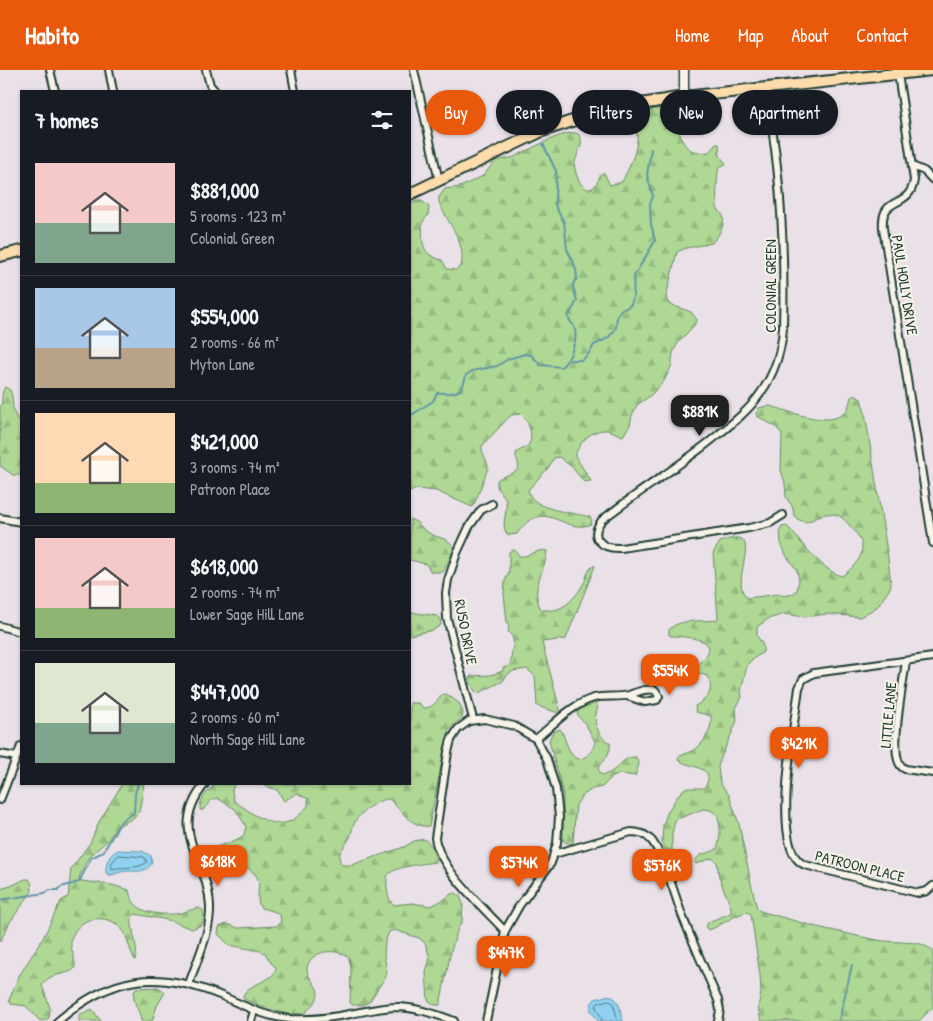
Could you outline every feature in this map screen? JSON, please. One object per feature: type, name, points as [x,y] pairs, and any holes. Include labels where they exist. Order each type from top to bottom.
[{"type":"main road","points":[[722,93],[932,70]]},
{"type":"main road","points":[[411,194],[515,143],[572,121],[626,106],[660,101]]},
{"type":"main road","points":[[0,256],[20,252]]},
{"type":"street","points":[[50,70],[55,90]]},
{"type":"street","points":[[109,70],[113,90]]},
{"type":"street","points":[[206,70],[210,85],[214,90]]},
{"type":"street","points":[[291,70],[295,90]]},
{"type":"street","points":[[414,70],[439,181]]},
{"type":"street","points":[[684,70],[684,90]]},
{"type":"street","name":"PAUL HOLLY DRIVE","points":[[898,74],[914,180],[911,191],[906,197],[888,207],[882,222],[933,543]]},
{"type":"street","name":"COLONIAL GREEN","points":[[765,88],[775,138],[782,219],[784,326],[782,344],[776,364],[761,393],[743,414],[706,445],[602,520],[596,534],[604,546],[626,548],[749,528],[768,524],[783,516]]},
{"type":"street","points":[[912,166],[924,171],[933,180]]},
{"type":"street","name":"RUSO DRIVE","points":[[473,719],[448,618],[446,593],[457,553],[469,527],[481,510],[492,504]]},
{"type":"street","points":[[0,518],[20,522]]},
{"type":"street","points":[[0,626],[20,632]]},
{"type":"street","name":"PATROON PLACE","points":[[933,657],[814,673],[802,679],[799,688],[788,778],[788,831],[793,854],[798,861],[805,866],[915,892],[924,892],[933,886]]},
{"type":"street","name":"LITTLE LANE","points":[[906,661],[897,732],[898,758],[901,766],[905,769],[933,773]]},
{"type":"street","points":[[536,739],[566,714],[589,699],[603,696],[627,696]]},
{"type":"street","points":[[486,1021],[505,931],[519,906],[551,862],[554,854],[558,826],[558,798],[547,759],[536,739],[526,731],[508,724],[485,719],[473,719],[458,729],[450,744],[435,830],[436,843],[441,857],[453,875],[505,931]]},
{"type":"street","points":[[0,800],[20,748]]},
{"type":"street","points":[[0,754],[16,757]]},
{"type":"street","points":[[188,984],[204,940],[210,916],[207,888],[191,843],[188,822],[192,806],[204,785]]},
{"type":"street","points":[[554,854],[631,832],[642,833],[648,837],[664,866],[718,1000],[720,1010],[718,1021]]},
{"type":"street","points":[[58,1021],[97,994],[120,984],[152,980],[188,984],[228,998],[254,1011],[272,1016],[297,1019],[341,1018],[375,1009],[398,1007],[422,1010],[454,1021]]},
{"type":"street","points":[[251,1021],[254,1011]]},
{"type":"green space","points":[[660,108],[660,135],[680,135],[686,146],[691,150],[699,152],[709,152],[716,144],[719,144],[720,156],[726,164],[719,167],[717,187],[717,207],[722,214],[723,226],[712,243],[686,248],[677,252],[666,297],[669,304],[691,312],[697,322],[674,350],[672,365],[664,381],[650,396],[637,405],[630,425],[623,436],[609,430],[601,430],[591,434],[579,446],[575,456],[591,481],[584,482],[572,467],[559,457],[554,458],[548,468],[528,490],[531,497],[537,502],[554,510],[590,517],[592,520],[591,524],[572,525],[545,516],[536,517],[527,523],[517,534],[509,535],[506,533],[504,525],[506,501],[497,488],[497,480],[518,469],[516,453],[529,444],[531,437],[530,428],[521,414],[512,415],[508,418],[482,446],[488,468],[472,507],[436,491],[416,489],[411,492],[411,204],[416,201],[422,201],[429,207],[428,215],[422,223],[422,236],[426,251],[435,258],[442,260],[447,269],[456,270],[461,266],[461,249],[459,241],[439,202],[439,197],[445,189],[460,187],[483,176],[495,161],[514,157],[557,137],[572,133],[572,135],[579,135],[581,138],[581,146],[575,169],[580,182],[586,189],[594,187],[600,175],[604,173],[610,185],[622,182],[631,162],[636,146],[637,135],[650,135],[650,110]]},
{"type":"green space","points":[[5,387],[10,390],[15,415],[17,419],[20,420],[20,475],[13,475],[0,466],[0,407]]},
{"type":"green space","points":[[855,395],[861,399],[865,413],[891,585],[877,607],[860,617],[827,614],[805,617],[784,614],[768,619],[757,627],[757,636],[763,645],[763,652],[749,662],[746,670],[741,691],[742,697],[736,708],[737,721],[718,767],[720,783],[729,795],[739,824],[757,908],[760,911],[813,926],[883,941],[919,943],[933,950],[933,1007],[919,1021],[761,1021],[758,1007],[761,993],[760,975],[751,914],[747,912],[742,913],[719,926],[709,930],[706,928],[708,922],[731,913],[731,907],[719,877],[717,862],[712,858],[696,864],[695,862],[699,856],[717,849],[720,831],[717,814],[703,809],[675,820],[672,834],[672,851],[666,852],[662,842],[663,825],[668,811],[679,794],[685,788],[704,788],[708,781],[708,775],[701,769],[678,760],[679,756],[693,751],[703,742],[710,729],[711,720],[711,716],[696,712],[695,706],[707,697],[710,686],[707,676],[693,670],[704,658],[708,651],[708,646],[698,639],[671,636],[669,635],[669,630],[673,626],[684,622],[717,620],[713,553],[720,542],[735,538],[742,540],[745,545],[741,583],[743,592],[748,598],[779,594],[784,596],[793,594],[797,590],[799,580],[797,570],[786,555],[781,543],[780,530],[782,527],[787,526],[820,562],[834,573],[842,576],[860,557],[862,545],[860,539],[842,518],[834,514],[827,514],[806,522],[795,517],[792,506],[786,497],[785,483],[781,470],[782,434],[776,427],[757,416],[756,413],[759,408],[770,406],[811,418],[833,418],[842,415],[848,408],[851,397]]},
{"type":"green space","points":[[411,520],[430,534],[445,539],[455,548],[443,572],[431,572],[426,564],[411,560]]},
{"type":"green space","points":[[515,550],[519,556],[526,556],[543,550],[547,551],[537,587],[538,602],[541,609],[555,610],[567,604],[584,583],[589,570],[595,566],[566,639],[542,642],[560,710],[559,713],[537,706],[535,676],[527,669],[513,671],[503,681],[481,692],[476,693],[470,682],[471,676],[491,675],[503,671],[503,668],[511,662],[513,641],[512,636],[508,632],[509,626],[504,594],[505,581],[509,571],[509,552]]},
{"type":"green space","points":[[411,612],[440,618],[441,625],[433,630],[411,635]]},
{"type":"green space","points":[[446,694],[459,703],[463,712],[462,718],[449,729],[429,826],[423,826],[412,821],[389,799],[380,801],[357,818],[350,837],[339,857],[342,865],[351,865],[404,847],[414,841],[424,839],[430,845],[435,855],[435,862],[396,869],[387,876],[387,887],[389,899],[394,905],[412,903],[431,906],[451,894],[456,893],[460,896],[463,904],[462,922],[458,928],[451,951],[440,1005],[434,1005],[428,1000],[426,972],[430,958],[425,943],[419,938],[394,930],[389,932],[385,942],[386,976],[369,1002],[363,1005],[353,1005],[350,1003],[351,968],[349,958],[338,952],[318,954],[309,962],[307,971],[316,987],[318,996],[305,1013],[290,1014],[266,1008],[244,999],[243,996],[246,991],[271,976],[276,967],[265,953],[229,945],[218,934],[219,927],[227,924],[238,928],[277,926],[281,921],[280,915],[261,908],[258,900],[259,884],[257,877],[242,864],[228,866],[213,874],[210,873],[204,862],[203,853],[244,835],[246,826],[235,809],[217,798],[210,801],[203,810],[200,810],[205,796],[215,785],[234,785],[232,791],[234,801],[262,819],[270,822],[285,823],[293,820],[308,806],[308,799],[297,793],[284,801],[277,790],[263,785],[411,785],[411,703],[418,703],[427,708],[434,704],[442,695]]},
{"type":"green space","points":[[595,703],[598,707],[596,712],[597,728],[610,743],[605,760],[598,768],[601,775],[611,772],[631,757],[636,757],[639,764],[635,776],[620,774],[611,778],[602,787],[592,789],[582,796],[576,805],[573,843],[569,844],[563,840],[563,794],[549,740],[553,732],[560,729],[575,758],[585,757],[592,750],[595,741],[577,712]]},
{"type":"green space","points":[[121,785],[144,785],[139,812],[132,819],[117,826],[108,840],[88,858],[79,879],[129,890],[135,904],[146,911],[176,914],[199,908],[203,910],[204,919],[201,925],[192,929],[168,920],[135,914],[132,917],[132,922],[136,950],[135,960],[125,934],[117,925],[101,919],[84,922],[76,930],[71,941],[75,968],[72,971],[50,978],[42,985],[50,1008],[49,1018],[43,1021],[39,1020],[26,1006],[11,1004],[9,1000],[19,976],[43,938],[61,901],[68,897],[71,869],[90,843],[99,822]]},
{"type":"green space","points":[[29,879],[31,882],[32,891],[10,922],[0,942],[0,889]]},
{"type":"green space","points":[[158,987],[165,992],[157,1006],[152,1021],[141,1021],[134,1000],[136,988]]},
{"type":"green space","points":[[92,1009],[101,1021],[79,1021],[79,1015]]},
{"type":"water","points":[[118,850],[142,851],[151,856],[152,863],[142,871],[125,871],[110,875],[106,873],[106,866],[112,854]]},
{"type":"water","points":[[609,995],[617,1002],[623,1021],[598,1021],[591,1011],[591,1004],[595,999]]},
{"type":"waterway","points":[[411,415],[433,401],[437,393],[454,393],[460,390],[466,375],[472,371],[497,366],[508,359],[525,354],[531,355],[541,365],[561,367],[568,360],[575,337],[573,325],[568,317],[577,301],[573,286],[577,279],[576,270],[567,249],[564,222],[556,208],[556,171],[543,144]]},
{"type":"waterway","points":[[570,360],[582,360],[594,345],[609,337],[616,328],[618,314],[622,309],[630,305],[632,301],[634,276],[655,241],[651,224],[650,204],[653,196],[647,175],[651,149]]},
{"type":"waterway","points":[[0,900],[45,893],[79,882],[91,858],[103,852],[122,820],[134,813],[138,785]]},
{"type":"waterway","points":[[839,1021],[852,965]]}]
